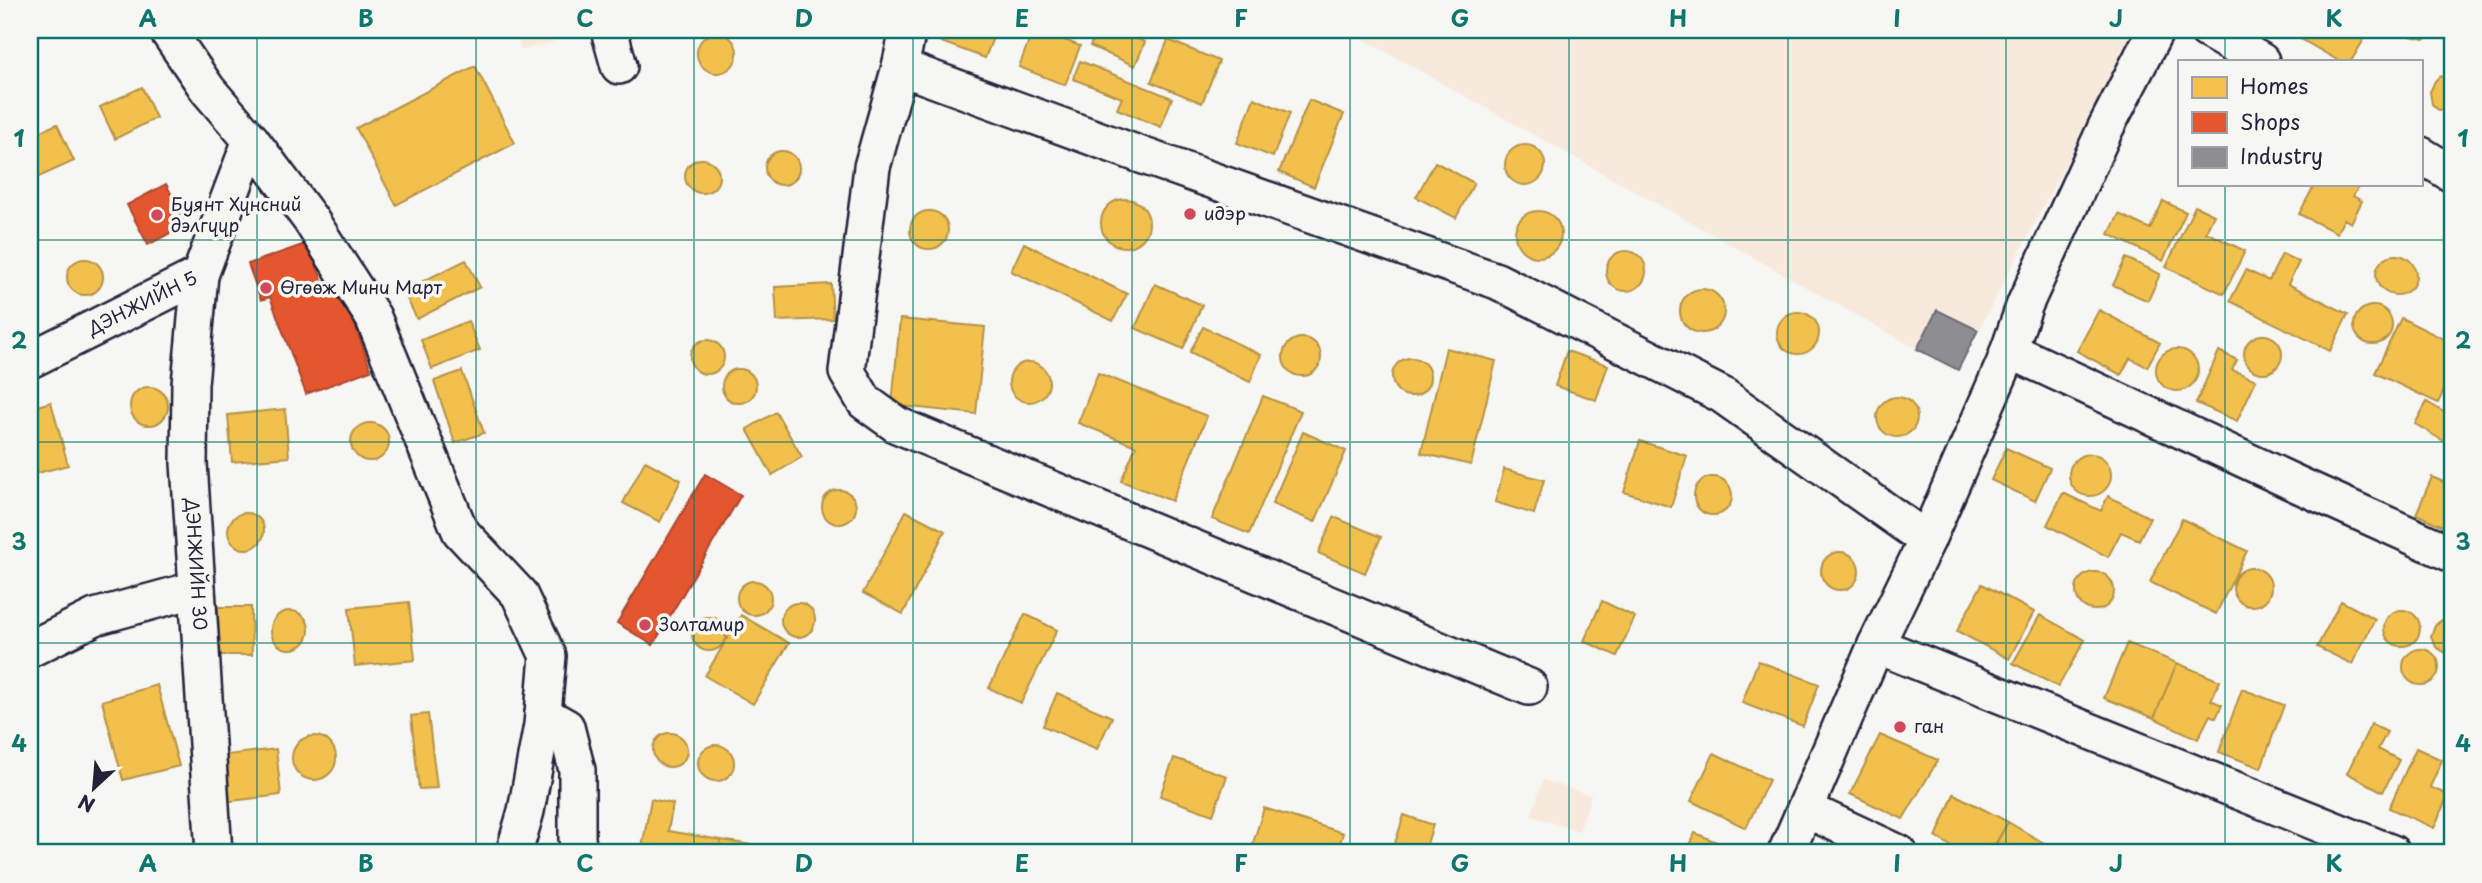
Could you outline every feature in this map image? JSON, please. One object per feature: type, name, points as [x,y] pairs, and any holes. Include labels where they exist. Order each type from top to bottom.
[{"type":"street","points":[[167,30],[208,90],[251,140],[310,219],[373,317],[460,531],[519,594],[548,656],[543,714],[526,811],[514,853]]},
{"type":"street","points":[[609,30],[619,66]]},
{"type":"street","points":[[908,30],[872,167],[847,372],[865,402],[897,425],[1529,687]]},
{"type":"street","points":[[1786,853],[1876,645],[1927,540],[2009,351],[2025,304],[2100,140],[2156,30]]},
{"type":"street","points":[[2207,30],[2259,60]]},
{"type":"street","points":[[900,66],[1154,160],[1497,281],[1722,395],[1927,540]]},
{"type":"street","name":"ДЭНЖИЙН 5","points":[[30,360],[201,275],[251,140]]},
{"type":"street","points":[[2422,156],[2452,174]]},
{"type":"street","name":"ДЭНЖИЙН 30","points":[[201,275],[190,384],[189,463],[214,853]]},
{"type":"street","points":[[2009,351],[2452,554]]},
{"type":"street","points":[[30,649],[95,617],[197,589]]},
{"type":"street","points":[[1876,645],[2392,853]]},
{"type":"street","points":[[543,714],[566,727],[577,769],[579,853]]},
{"type":"street","points":[[1805,809],[1899,853]]},
{"type":"shaded area","points":[[515,30],[550,30],[553,42],[521,50]]},
{"type":"shaded area","points":[[1347,30],[2135,30],[1958,370]]},
{"type":"shaded area","points":[[1543,780],[1591,795],[1579,831],[1531,816]]},
{"type":"building: Homes","points":[[945,30],[996,30],[985,58],[941,42]]},
{"type":"building: Homes","points":[[1033,30],[1080,46],[1065,85],[1019,67]]},
{"type":"building: Homes","points":[[1097,30],[1117,30],[1145,42],[1135,66],[1090,46]]},
{"type":"building: Homes","points":[[2362,30],[2368,33],[2352,60],[2337,60],[2289,32]]},
{"type":"building: Homes","points":[[2405,30],[2439,30],[2424,39],[2411,36]]},
{"type":"building: Homes","points":[[717,33],[725,34],[731,39],[736,45],[736,61],[731,67],[725,72],[717,73],[709,72],[703,67],[698,61],[697,53],[698,45],[703,39],[709,34]]},
{"type":"building: Homes","points":[[1168,40],[1219,61],[1202,103],[1151,82]]},
{"type":"building: Homes","points":[[1080,61],[1172,98],[1161,127],[1117,109],[1122,98],[1073,79]]},
{"type":"building: Homes","points":[[475,66],[515,143],[396,205],[356,128]]},
{"type":"building: Homes","points":[[2451,74],[2450,113],[2437,109],[2432,104],[2430,92],[2439,77]]},
{"type":"building: Homes","points":[[142,87],[156,118],[115,139],[100,107]]},
{"type":"building: Homes","points":[[1254,98],[1290,113],[1273,157],[1237,143]]},
{"type":"building: Homes","points":[[1309,100],[1344,114],[1314,187],[1279,172]]},
{"type":"building: Homes","points":[[57,124],[74,161],[30,181],[30,136]]},
{"type":"building: Homes","points":[[1525,145],[1539,151],[1545,165],[1539,179],[1525,185],[1511,179],[1505,165],[1511,151]]},
{"type":"building: Homes","points":[[782,151],[794,156],[799,168],[794,180],[782,185],[770,180],[765,168],[770,156]]},
{"type":"building: Homes","points":[[702,159],[714,164],[719,176],[714,188],[702,193],[690,188],[685,176],[690,164]]},
{"type":"building: Homes","points":[[1435,162],[1474,183],[1456,218],[1416,197]]},
{"type":"building: Homes","points":[[2314,186],[2359,186],[2353,196],[2362,201],[2351,223],[2344,219],[2337,233],[2299,214]]},
{"type":"building: Homes","points":[[1125,199],[1142,206],[1149,223],[1142,240],[1125,247],[1108,240],[1101,223],[1108,206]]},
{"type":"building: Homes","points":[[2163,201],[2186,212],[2163,261],[2109,234],[2119,214],[2150,229]]},
{"type":"building: Homes","points":[[2195,206],[2214,215],[2206,232],[2245,251],[2224,294],[2166,267]]},
{"type":"building: Homes","points":[[929,211],[943,216],[948,230],[943,244],[929,249],[915,244],[910,230],[915,216]]},
{"type":"building: Homes","points":[[1538,211],[1554,218],[1561,234],[1554,250],[1538,257],[1522,250],[1515,234],[1522,218]]},
{"type":"building: Homes","points":[[1024,243],[1127,294],[1113,321],[1011,271]]},
{"type":"building: Homes","points":[[1626,251],[1634,252],[1640,257],[1645,263],[1645,279],[1640,285],[1634,290],[1626,291],[1618,290],[1612,285],[1607,279],[1606,271],[1607,263],[1612,257],[1618,252]]},
{"type":"building: Homes","points":[[2282,254],[2299,262],[2288,284],[2348,314],[2330,351],[2230,301],[2246,270],[2269,281]]},
{"type":"building: Homes","points":[[2396,255],[2404,256],[2410,261],[2415,267],[2415,283],[2410,289],[2404,294],[2396,295],[2388,294],[2382,289],[2377,283],[2376,275],[2377,267],[2382,261],[2388,256]]},
{"type":"building: Homes","points":[[2126,258],[2160,274],[2148,301],[2113,285]]},
{"type":"building: Homes","points":[[85,259],[98,264],[103,277],[98,290],[85,295],[72,290],[67,277],[72,264]]},
{"type":"building: Homes","points":[[466,260],[480,287],[417,319],[403,291]]},
{"type":"building: Homes","points":[[831,284],[833,319],[777,321],[775,287]]},
{"type":"building: Homes","points":[[1155,284],[1202,305],[1183,349],[1135,328]]},
{"type":"building: Homes","points":[[1702,289],[1718,295],[1724,311],[1718,327],[1702,333],[1686,327],[1680,311],[1686,295]]},
{"type":"building: Homes","points":[[2373,306],[2387,311],[2392,325],[2387,339],[2373,344],[2359,339],[2354,325],[2359,311]]},
{"type":"building: Homes","points":[[2099,310],[2160,343],[2147,367],[2130,358],[2121,375],[2077,351]]},
{"type":"building: Homes","points":[[1798,312],[1813,318],[1819,333],[1813,348],[1798,354],[1783,348],[1777,333],[1783,318]]},
{"type":"building: Homes","points":[[2401,318],[2452,343],[2452,373],[2438,403],[2375,373]]},
{"type":"building: Homes","points":[[900,319],[985,327],[976,414],[892,405]]},
{"type":"building: Homes","points":[[468,321],[480,350],[432,369],[421,340]]},
{"type":"building: Homes","points":[[1203,327],[1261,355],[1250,382],[1190,352]]},
{"type":"building: Homes","points":[[2263,335],[2277,340],[2282,354],[2277,368],[2263,373],[2249,368],[2244,354],[2249,340]]},
{"type":"building: Homes","points":[[1302,338],[1316,343],[1321,357],[1316,371],[1302,376],[1288,371],[1283,357],[1288,343]]},
{"type":"building: Homes","points":[[707,340],[719,345],[724,357],[719,369],[707,374],[695,369],[690,357],[695,345]]},
{"type":"building: Homes","points":[[1446,348],[1496,361],[1471,465],[1421,453]]},
{"type":"building: Homes","points":[[2177,349],[2192,355],[2198,370],[2192,385],[2177,391],[2162,385],[2156,370],[2162,355]]},
{"type":"building: Homes","points":[[1567,351],[1608,365],[1596,400],[1555,386]]},
{"type":"building: Homes","points":[[2219,351],[2237,360],[2232,370],[2256,380],[2237,421],[2196,403]]},
{"type":"building: Homes","points":[[1411,358],[1425,363],[1430,377],[1425,391],[1411,396],[1397,391],[1392,377],[1397,363]]},
{"type":"building: Homes","points":[[1029,362],[1037,363],[1043,368],[1048,374],[1048,390],[1043,396],[1037,401],[1029,402],[1021,401],[1015,396],[1010,390],[1009,382],[1010,374],[1015,368],[1021,363]]},
{"type":"building: Homes","points":[[739,369],[751,374],[756,386],[751,398],[739,403],[727,398],[722,386],[727,374]]},
{"type":"building: Homes","points":[[462,371],[484,433],[455,443],[434,381]]},
{"type":"building: Homes","points":[[1098,373],[1207,416],[1172,501],[1121,481],[1136,446],[1078,423]]},
{"type":"building: Homes","points":[[149,387],[163,392],[168,406],[163,420],[149,425],[135,420],[130,406],[135,392]]},
{"type":"building: Homes","points":[[1263,396],[1301,411],[1249,534],[1212,519]]},
{"type":"building: Homes","points":[[1897,397],[1905,398],[1911,403],[1916,409],[1916,425],[1911,431],[1905,436],[1897,437],[1889,436],[1883,431],[1878,425],[1877,417],[1878,409],[1883,403],[1889,398]]},
{"type":"building: Homes","points":[[51,402],[68,465],[30,475],[30,408]]},
{"type":"building: Homes","points":[[2427,402],[2452,417],[2452,446],[2415,424]]},
{"type":"building: Homes","points":[[285,409],[289,457],[232,462],[228,415]]},
{"type":"building: Homes","points":[[776,412],[802,457],[772,475],[747,429]]},
{"type":"building: Homes","points":[[370,423],[384,428],[389,442],[384,456],[370,461],[356,456],[351,442],[356,428]]},
{"type":"building: Homes","points":[[1303,432],[1346,451],[1315,522],[1272,504]]},
{"type":"building: Homes","points":[[1640,441],[1687,456],[1671,507],[1624,492]]},
{"type":"building: Homes","points":[[2006,448],[2050,468],[2035,501],[1991,480]]},
{"type":"building: Homes","points":[[2090,454],[2105,460],[2111,475],[2105,490],[2090,496],[2075,490],[2069,475],[2075,460]]},
{"type":"building: Homes","points":[[645,461],[681,480],[660,522],[623,503]]},
{"type":"building: Homes","points":[[1504,469],[1544,480],[1534,514],[1495,502]]},
{"type":"building: Homes","points":[[1713,477],[1727,482],[1732,496],[1727,510],[1713,515],[1699,510],[1694,496],[1699,482]]},
{"type":"building: Homes","points":[[2432,477],[2452,486],[2452,530],[2416,514]]},
{"type":"building: Homes","points":[[839,490],[851,495],[856,507],[851,519],[839,524],[827,519],[822,507],[827,495]]},
{"type":"building: Homes","points":[[2063,493],[2101,511],[2108,496],[2150,518],[2139,540],[2121,532],[2108,557],[2047,525]]},
{"type":"building: Homes","points":[[906,511],[945,531],[903,614],[863,593]]},
{"type":"building: Homes","points":[[246,513],[258,519],[264,531],[258,543],[246,549],[234,543],[228,531],[234,519]]},
{"type":"building: Homes","points":[[1334,517],[1381,537],[1365,573],[1318,553]]},
{"type":"building: Homes","points":[[2182,519],[2247,551],[2216,614],[2150,582]]},
{"type":"building: Homes","points":[[1840,552],[1854,557],[1859,571],[1854,585],[1840,590],[1826,585],[1821,571],[1826,557]]},
{"type":"building: Homes","points":[[2252,568],[2266,573],[2271,587],[2266,601],[2252,606],[2238,601],[2233,587],[2238,573]]},
{"type":"building: Homes","points":[[2095,572],[2109,577],[2114,591],[2109,605],[2095,610],[2081,605],[2076,591],[2081,577]]},
{"type":"building: Homes","points":[[754,581],[766,586],[771,598],[766,610],[754,615],[742,610],[737,598],[742,586]]},
{"type":"building: Homes","points":[[1982,584],[2034,612],[2009,659],[1957,631]]},
{"type":"building: Homes","points":[[1602,601],[1635,617],[1617,656],[1584,641]]},
{"type":"building: Homes","points":[[2341,601],[2375,619],[2352,664],[2317,647]]},
{"type":"building: Homes","points":[[409,602],[415,660],[355,666],[349,608]]},
{"type":"building: Homes","points":[[798,603],[810,608],[815,620],[810,632],[798,637],[786,632],[781,620],[786,608]]},
{"type":"building: Homes","points":[[218,607],[251,607],[252,655],[219,655]]},
{"type":"building: Homes","points":[[2402,610],[2415,615],[2420,628],[2415,641],[2402,646],[2389,641],[2384,628],[2389,615]]},
{"type":"building: Homes","points":[[290,611],[303,617],[309,630],[303,643],[290,649],[277,643],[271,630],[277,617]]},
{"type":"building: Homes","points":[[1025,614],[1057,630],[1021,703],[989,688]]},
{"type":"building: Homes","points":[[741,615],[789,643],[753,704],[705,676]]},
{"type":"building: Homes","points":[[2040,615],[2085,640],[2058,687],[2013,663]]},
{"type":"building: Homes","points":[[709,617],[721,622],[726,634],[721,646],[709,651],[697,646],[692,634],[697,622]]},
{"type":"building: Homes","points":[[2451,617],[2451,653],[2446,653],[2436,647],[2431,636],[2435,625]]},
{"type":"building: Homes","points":[[2127,643],[2177,663],[2154,718],[2104,698]]},
{"type":"building: Homes","points":[[2421,649],[2434,654],[2439,667],[2434,680],[2421,685],[2408,680],[2403,667],[2408,654]]},
{"type":"building: Homes","points":[[1758,661],[1819,684],[1803,726],[1742,703]]},
{"type":"building: Homes","points":[[2177,663],[2220,681],[2211,700],[2222,705],[2216,718],[2210,715],[2198,739],[2154,718]]},
{"type":"building: Homes","points":[[157,685],[179,766],[123,780],[102,701]]},
{"type":"building: Homes","points":[[2242,689],[2284,705],[2261,768],[2219,752]]},
{"type":"building: Homes","points":[[1057,693],[1112,717],[1097,749],[1043,726]]},
{"type":"building: Homes","points":[[428,714],[437,788],[419,789],[411,716]]},
{"type":"building: Homes","points":[[2371,724],[2387,732],[2378,749],[2399,760],[2383,792],[2347,773]]},
{"type":"building: Homes","points":[[670,733],[682,738],[687,750],[682,762],[670,767],[658,762],[653,750],[658,738]]},
{"type":"building: Homes","points":[[1880,735],[1938,760],[1903,819],[1850,794]]},
{"type":"building: Homes","points":[[314,736],[329,743],[336,758],[329,773],[314,780],[299,773],[292,758],[299,743]]},
{"type":"building: Homes","points":[[716,745],[729,750],[734,763],[729,776],[716,781],[703,776],[698,763],[703,750]]},
{"type":"building: Homes","points":[[2416,748],[2442,760],[2430,787],[2448,795],[2434,828],[2389,808]]},
{"type":"building: Homes","points":[[276,749],[281,795],[224,802],[218,756]]},
{"type":"building: Homes","points":[[1714,753],[1769,780],[1746,828],[1691,801]]},
{"type":"building: Homes","points":[[1174,758],[1227,776],[1213,815],[1160,796]]},
{"type":"building: Homes","points":[[1954,794],[2008,822],[1991,853],[1963,853],[1936,837]]},
{"type":"building: Homes","points":[[651,799],[673,804],[668,831],[721,840],[719,853],[641,853]]},
{"type":"building: Homes","points":[[1264,808],[1343,833],[1337,853],[1250,853]]},
{"type":"building: Homes","points":[[1404,815],[1433,825],[1424,853],[1392,853]]},
{"type":"building: Homes","points":[[2008,822],[2061,853],[1990,853]]},
{"type":"building: Homes","points":[[1695,833],[1743,853],[1687,853]]},
{"type":"building: Homes","points":[[721,840],[793,852],[793,853],[719,853]]},
{"type":"building: Shops","name":"Буянт Хүнсний дэлгүүр","points":[[166,184],[187,224],[148,245],[127,205]]},
{"type":"building: Shops","points":[[308,243],[323,282],[337,276],[371,370],[306,394],[270,297],[261,300],[248,264]]},
{"type":"building: Shops","points":[[705,474],[741,495],[653,645],[617,623]]},
{"type":"building: Industry","points":[[1937,310],[1978,330],[1958,370],[1917,349]]},
{"type":"place","name":"идэр","points":[[1190,214]]},
{"type":"place","name":"Буянт Хүнсний дэлгүүр","points":[[157,215]]},
{"type":"place","name":"Өгөөж Мини Март","points":[[266,288]]},
{"type":"place","name":"Золтамир","points":[[645,625]]},
{"type":"place","name":"ган","points":[[1900,727]]}]
